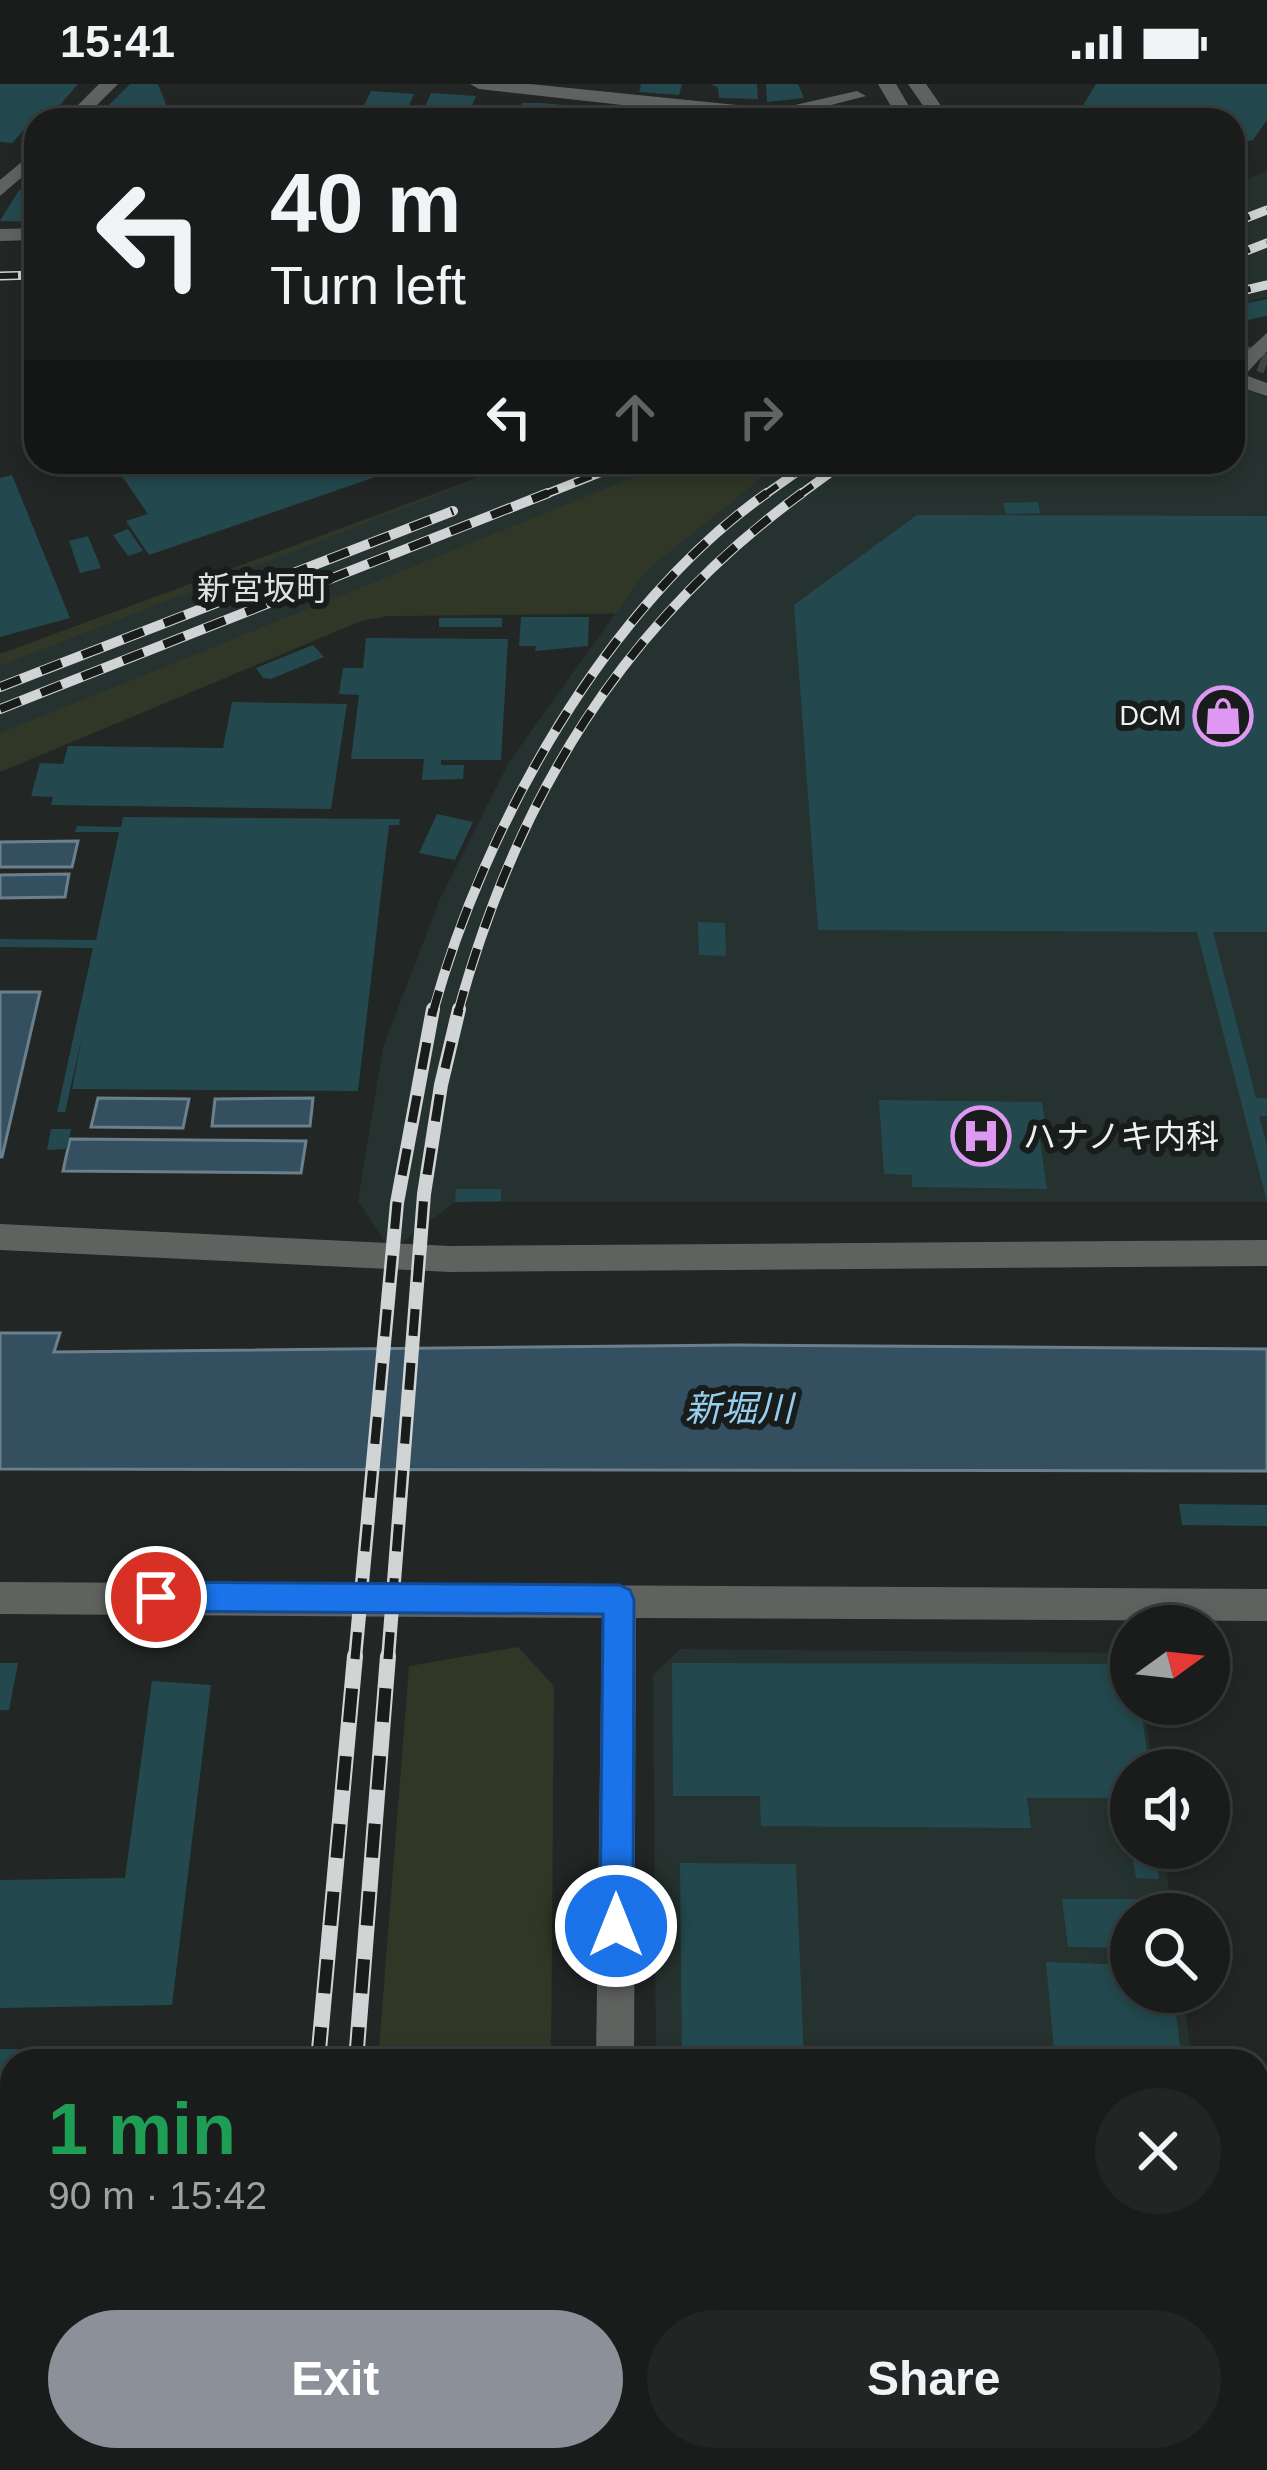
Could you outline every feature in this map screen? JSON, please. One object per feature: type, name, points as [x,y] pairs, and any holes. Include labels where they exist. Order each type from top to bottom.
[{"type":"street","points":[[84,108],[109,84]]},
{"type":"street","points":[[479,84],[717,108]]},
{"type":"street","points":[[804,108],[859,96]]},
{"type":"street","points":[[0,190],[24,167]]},
{"type":"street","points":[[1245,364],[1267,339]]},
{"type":"street","points":[[0,1237],[450,1258],[1267,1253]]},
{"type":"street","points":[[0,1598],[1267,1605]]},
{"type":"street","points":[[616,2049],[619,1600]]},
{"type":"shaded area","points":[[1267,171],[1267,297],[1245,302],[1245,180]]},
{"type":"shaded area","points":[[1245,390],[1267,398],[1267,1202],[455,1202],[391,1251],[358,1201],[383,1047],[440,899],[509,762],[615,614],[388,616],[361,621],[0,772],[0,654],[488,474],[1245,474]]},
{"type":"shaded area","points":[[680,1649],[1110,1653],[1110,1725],[1147,1725],[1150,1749],[1110,1749],[1110,1869],[1167,1869],[1169,1893],[1110,1893],[1110,2013],[1186,2013],[1190,2049],[656,2049],[653,1675]]},
{"type":"green space","points":[[489,474],[491,474],[0,666],[0,654]]},
{"type":"green space","points":[[642,474],[766,474],[646,571],[616,613],[388,616],[361,621],[0,772],[0,733]]},
{"type":"green space","points":[[518,1647],[554,1686],[551,2049],[379,2049],[409,1666]]},
{"type":"water","points":[[78,841],[72,867],[0,867],[0,842]]},
{"type":"water","points":[[69,874],[65,897],[0,898],[0,875]]},
{"type":"water","points":[[0,992],[40,992],[2,1157],[0,1157]]},
{"type":"water","points":[[98,1098],[189,1099],[183,1128],[91,1127]]},
{"type":"water","points":[[313,1098],[310,1126],[212,1126],[215,1099]]},
{"type":"water","points":[[70,1139],[306,1141],[301,1173],[63,1171]]},
{"type":"water","name":"新堀川","points":[[0,1333],[60,1333],[54,1352],[738,1345],[1267,1349],[1267,1471],[0,1469]]},
{"type":"building","points":[[0,84],[78,84],[58,108],[24,108],[24,130],[12,143],[0,142]]},
{"type":"building","points":[[130,84],[158,84],[167,108],[106,108]]},
{"type":"building","points":[[641,84],[682,84],[679,95],[639,92]]},
{"type":"building","points":[[711,84],[757,84],[758,99],[719,98],[718,88]]},
{"type":"building","points":[[766,84],[798,84],[804,98],[767,102]]},
{"type":"building","points":[[1096,84],[1267,84],[1267,120],[1253,140],[1245,142],[1245,108],[1082,107]]},
{"type":"building","points":[[371,91],[414,94],[408,108],[363,108]]},
{"type":"building","points":[[431,93],[476,96],[471,108],[424,108]]},
{"type":"building","points":[[522,103],[575,106],[574,108],[520,108]]},
{"type":"building","points":[[24,189],[24,222],[0,221]]},
{"type":"building","points":[[1267,299],[1267,316],[1245,321],[1245,304]]},
{"type":"building","points":[[120,474],[384,474],[149,555],[126,521],[148,514]]},
{"type":"building","points":[[12,475],[70,618],[0,637],[0,478]]},
{"type":"building","points":[[1038,502],[1040,513],[1006,514],[1003,503]]},
{"type":"building","points":[[917,515],[1267,516],[1267,932],[1213,932],[1256,1098],[1267,1098],[1267,1116],[1259,1116],[1267,1145],[1267,1202],[1197,932],[818,930],[794,605]]},
{"type":"building","points":[[128,529],[143,551],[128,556],[113,535]]},
{"type":"building","points":[[88,536],[101,568],[80,573],[69,541]]},
{"type":"building","points":[[521,617],[589,617],[588,646],[535,651],[536,646],[519,646]]},
{"type":"building","points":[[439,618],[502,618],[502,627],[439,627]]},
{"type":"building","points":[[366,638],[508,639],[501,760],[441,760],[441,765],[464,765],[463,779],[422,780],[424,759],[351,759],[359,695],[339,694],[343,668],[363,668]]},
{"type":"building","points":[[313,645],[324,657],[271,679],[263,678],[256,668]]},
{"type":"building","points":[[232,702],[347,704],[331,809],[51,805],[53,797],[31,796],[40,763],[63,764],[68,746],[223,748]]},
{"type":"building","points":[[437,814],[473,822],[455,860],[419,853]]},
{"type":"building","points":[[123,817],[400,819],[399,825],[389,825],[358,1091],[72,1089],[82,1037],[65,1112],[57,1112],[93,948],[0,947],[0,939],[96,940],[119,832],[75,832],[77,826],[121,827]]},
{"type":"building","points":[[698,922],[725,923],[726,956],[699,955]]},
{"type":"building","points":[[879,1100],[1042,1102],[1047,1134],[1039,1134],[1047,1189],[912,1187],[912,1175],[884,1174]]},
{"type":"building","points":[[51,1129],[71,1129],[67,1149],[47,1150]]},
{"type":"building","points":[[456,1189],[501,1189],[501,1201],[455,1202]]},
{"type":"building","points":[[1179,1504],[1267,1505],[1267,1526],[1182,1525]]},
{"type":"building","points":[[0,1663],[18,1663],[9,1710],[0,1710]]},
{"type":"building","points":[[672,1663],[1110,1664],[1110,1725],[1143,1725],[1147,1749],[1110,1749],[1110,1798],[1027,1798],[1031,1828],[761,1826],[760,1796],[673,1796]]},
{"type":"building","points":[[152,1681],[211,1685],[172,2005],[0,2008],[0,1880],[125,1878]]},
{"type":"building","points":[[680,1863],[796,1864],[804,2049],[682,2049]]},
{"type":"building","points":[[1134,1869],[1158,1869],[1159,1879],[1136,1878]]},
{"type":"building","points":[[1062,1899],[1110,1899],[1110,1948],[1068,1947]]},
{"type":"building","points":[[1046,1962],[1110,1964],[1110,2013],[1176,2013],[1180,2049],[1054,2049]]},
{"type":"tunnel","points":[[1245,356],[1267,364]]},
{"type":"railway","points":[[1245,218],[1267,210]]},
{"type":"railway","points":[[1245,251],[1267,243]]},
{"type":"railway","points":[[0,276],[24,275]]},
{"type":"railway","points":[[1245,290],[1267,285]]},
{"type":"railway","points":[[541,496],[597,474]]},
{"type":"railway","points":[[765,494],[794,474]]},
{"type":"railway","points":[[801,494],[828,474]]},
{"type":"railway","points":[[0,709],[548,493]]},
{"type":"railway","points":[[433,1012],[484,868],[559,725],[604,657],[654,595],[709,540],[765,494]]},
{"type":"railway","points":[[458,1012],[511,859],[585,721],[681,600],[738,544],[801,494]]},
{"type":"railway","points":[[0,687],[453,511]]},
{"type":"railway","points":[[355,1659],[397,1203],[433,1009]]},
{"type":"railway","points":[[388,1659],[424,1194],[459,1009]]},
{"type":"railway","points":[[319,2049],[355,1656]]},
{"type":"railway","points":[[357,2049],[388,1656]]},
{"type":"place","name":"DCM","points":[[1223,716]]},
{"type":"place","name":"ハナノキ内科","points":[[981,1136]]},
{"type":"district","name":"新宮坂町","points":[[263,588]]},
{"type":"route","points":[[156,1597],[619,1600],[616,1926]]}]
